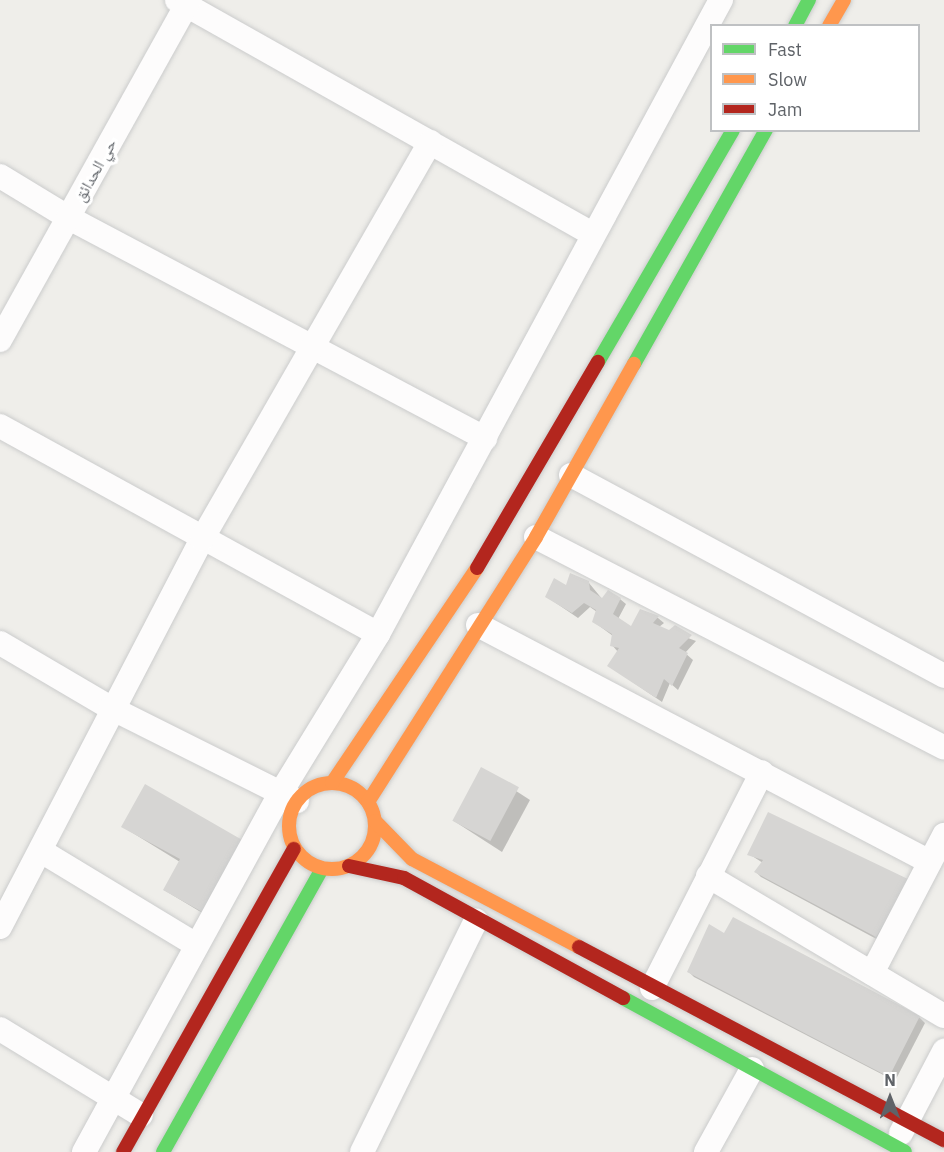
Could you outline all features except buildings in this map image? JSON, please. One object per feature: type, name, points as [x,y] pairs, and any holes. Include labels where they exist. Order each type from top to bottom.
[{"type":"main road","points":[[796,24],[809,0]]},
{"type":"main road","points":[[830,24],[844,0]]},
{"type":"main road","points":[[332,783],[488,552],[654,261],[732,132]]},
{"type":"main road","points":[[368,802],[478,624],[536,537],[678,278],[765,132]]},
{"type":"main road","points":[[654,261],[678,278]]},
{"type":"main road","points":[[123,1152],[141,1114],[294,849],[288,822],[288,797],[332,783],[352,788],[368,802],[375,821],[412,859],[652,988],[944,1140]]},
{"type":"main road","points":[[349,866],[367,853],[375,821]]},
{"type":"main road","points":[[294,849],[322,868],[349,866],[404,878],[476,920],[899,1149]]},
{"type":"main road","points":[[163,1152],[322,868]]},
{"type":"street","points":[[84,1152],[196,945],[288,797],[378,634],[484,438],[590,232],[720,0]]},
{"type":"street","points":[[184,2],[590,232]]},
{"type":"street","name":"حي الحدائق","points":[[0,340],[69,218],[184,2]]},
{"type":"street","points":[[0,927],[41,851],[111,708],[202,539],[430,142]]},
{"type":"street","points":[[0,176],[69,218],[484,438]]},
{"type":"street","points":[[0,426],[378,634]]},
{"type":"street","points":[[571,475],[944,676]]},
{"type":"street","points":[[536,537],[944,748]]},
{"type":"street","points":[[478,624],[930,862]]},
{"type":"street","points":[[0,643],[111,708],[288,797]]},
{"type":"street","points":[[652,988],[762,772]]},
{"type":"street","points":[[872,973],[944,836]]},
{"type":"street","points":[[41,851],[196,945]]},
{"type":"street","points":[[708,876],[944,1016]]},
{"type":"street","points":[[362,1152],[476,920]]},
{"type":"street","points":[[0,1029],[141,1114]]},
{"type":"street","points":[[899,1149],[907,1121],[944,1051]]},
{"type":"street","points":[[706,1152],[752,1069]]},
{"type":"traffic: fast","points":[[796,24],[809,0]]},
{"type":"traffic: fast","points":[[598,362],[732,132]]},
{"type":"traffic: fast","points":[[634,364],[765,132]]},
{"type":"traffic: fast","points":[[163,1152],[322,869]]},
{"type":"traffic: fast","points":[[623,998],[905,1152]]},
{"type":"traffic: slow","points":[[830,24],[844,0]]},
{"type":"traffic: slow","points":[[368,802],[536,537],[634,364]]},
{"type":"traffic: slow","points":[[332,783],[477,568]]},
{"type":"traffic: slow","points":[[324,783],[340,783],[363,795],[372,809],[375,826],[372,843],[363,857],[340,869],[324,869],[308,862],[296,850],[289,834],[289,818],[296,802],[308,790],[324,783]]},
{"type":"traffic: slow","points":[[375,821],[412,859],[579,947]]},
{"type":"traffic: jam","points":[[477,568],[598,362]]},
{"type":"traffic: jam","points":[[123,1152],[294,849]]},
{"type":"traffic: jam","points":[[349,866],[404,878],[623,998]]},
{"type":"traffic: jam","points":[[579,947],[944,1140]]}]
